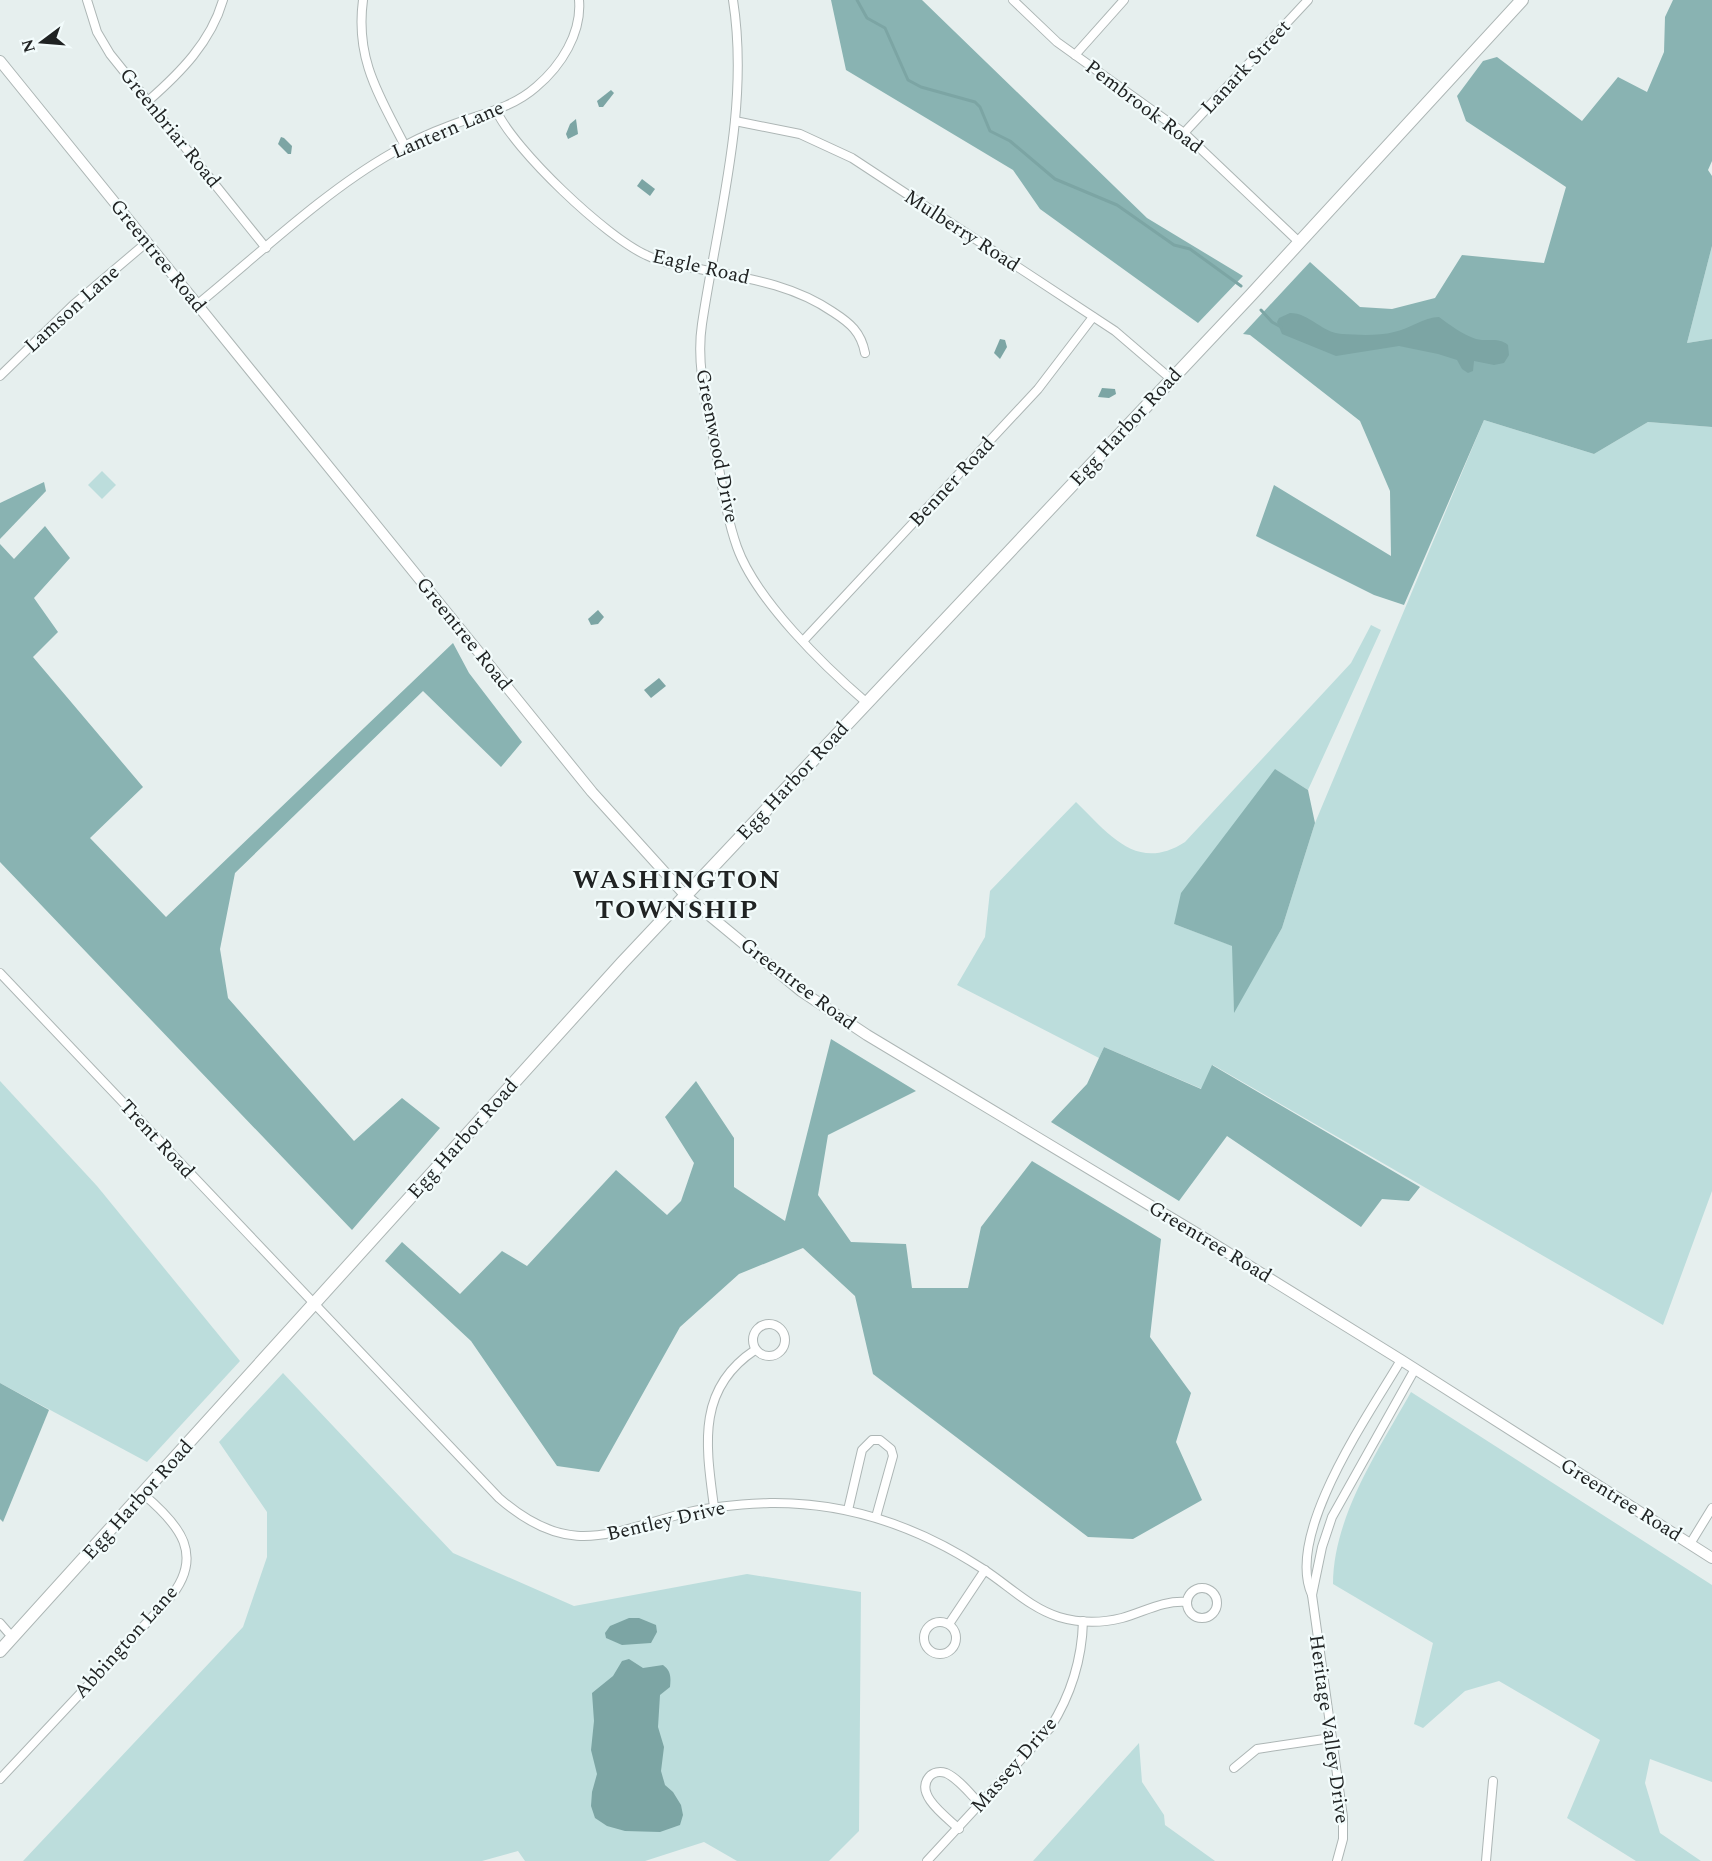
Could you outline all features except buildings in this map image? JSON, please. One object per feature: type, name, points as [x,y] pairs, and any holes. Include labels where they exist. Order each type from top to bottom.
[{"type":"main road","name":"Egg Harbor Road","points":[[0,1651],[686,896],[1299,242],[1522,0]]},
{"type":"street","name":"Greenbriar Road","points":[[87,0],[103,44],[266,248]]},
{"type":"street","points":[[148,101],[177,75],[198,50],[215,20],[222,0]]},
{"type":"street","points":[[363,0],[360,33],[366,66],[405,146]]},
{"type":"street","name":"Lantern Lane","points":[[198,304],[351,180],[405,146],[449,126],[496,111],[537,86],[559,61],[577,27],[579,0]]},
{"type":"street","name":"Greenwood Drive","points":[[733,0],[739,54],[735,121],[701,336],[702,383],[734,537],[754,581],[804,640],[867,703]]},
{"type":"street","name":"Pembrook Road","points":[[1013,0],[1038,26],[1075,55],[1184,133],[1299,242]]},
{"type":"street","points":[[1075,55],[1124,0]]},
{"type":"street","name":"Lanark Street","points":[[1184,133],[1308,0]]},
{"type":"street","name":"Greentree Road","points":[[2,66],[198,304],[592,792],[686,896],[787,980],[867,1035],[1201,1236],[1712,1558]]},
{"type":"street","name":"Eagle Road","points":[[496,111],[514,138],[584,212],[614,237],[659,260],[773,284],[812,299],[850,323],[858,332],[865,353]]},
{"type":"street","name":"Mulberry Road","points":[[735,121],[800,134],[852,159],[1093,317],[1136,348],[1171,379]]},
{"type":"street","name":"Lamson Lane","points":[[0,375],[73,305],[146,243]]},
{"type":"street","name":"Benner Road","points":[[804,640],[1038,389],[1093,317]]},
{"type":"street","name":"Trent Road","points":[[0,973],[313,1305]]},
{"type":"street","name":"Bentley Drive","points":[[313,1305],[499,1498],[539,1526],[571,1535],[604,1536],[714,1507],[779,1503],[848,1510],[876,1517],[934,1540],[985,1570],[1044,1611],[1058,1617],[1083,1621],[1111,1620],[1167,1602],[1187,1602]]},
{"type":"street","points":[[773,1324],[783,1330],[786,1340],[779,1354],[764,1356],[755,1350],[753,1339],[758,1328],[773,1324]]},
{"type":"street","points":[[714,1507],[706,1452],[710,1412],[727,1375],[755,1350]]},
{"type":"street","name":"Heritage Valley Drive","points":[[1336,1861],[1344,1823],[1312,1595],[1307,1585],[1306,1564],[1318,1509],[1401,1360]]},
{"type":"street","name":"Heritage Valley Drive","points":[[1312,1595],[1322,1547],[1332,1517],[1416,1370]]},
{"type":"street","points":[[848,1510],[862,1450],[872,1440],[880,1440],[891,1449],[892,1456],[876,1517]]},
{"type":"street","name":"Abbington Lane","points":[[0,1779],[168,1600],[181,1581],[187,1558],[182,1535],[170,1517],[143,1494]]},
{"type":"street","points":[[1690,1544],[1712,1508]]},
{"type":"street","points":[[949,1624],[985,1570]]},
{"type":"street","name":"Massey Drive","points":[[927,1861],[1033,1750],[1058,1716],[1078,1665],[1083,1621]]},
{"type":"street","points":[[0,1623],[13,1638]]},
{"type":"street","points":[[1234,1768],[1257,1749],[1331,1738]]},
{"type":"street","points":[[958,1829],[932,1804],[926,1793],[926,1783],[930,1776],[937,1772],[945,1773],[981,1805]]},
{"type":"street","points":[[1486,1861],[1493,1781]]},
{"type":"shaded area","points":[[831,0],[922,0],[1147,218],[1243,276],[1198,323],[1040,209],[1013,170],[846,70]]},
{"type":"shaded area","points":[[1673,0],[1712,0],[1712,161],[1708,170],[1712,176],[1712,246],[1687,343],[1712,339],[1712,427],[1648,422],[1594,454],[1484,420],[1404,605],[1374,595],[1256,536],[1274,485],[1391,556],[1390,491],[1360,421],[1250,335],[1243,334],[1310,262],[1360,307],[1392,309],[1435,298],[1462,255],[1544,263],[1566,187],[1466,121],[1457,96],[1483,61],[1497,57],[1582,121],[1618,77],[1647,92],[1664,52],[1665,17]]},
{"type":"shaded area","points":[[611,90],[614,93],[603,107],[599,107],[597,101]]},
{"type":"shaded area","points":[[576,119],[578,134],[568,139],[566,134],[570,124]]},
{"type":"shaded area","points":[[281,137],[292,146],[291,154],[288,154],[278,144]]},
{"type":"shaded area","points":[[642,179],[655,189],[650,196],[637,186]]},
{"type":"shaded area","points":[[1712,246],[1712,339],[1687,343]]},
{"type":"shaded area","points":[[1290,313],[1304,316],[1335,333],[1362,335],[1394,332],[1439,317],[1476,339],[1497,340],[1508,345],[1509,355],[1504,363],[1494,365],[1474,361],[1473,371],[1468,373],[1462,369],[1457,360],[1399,346],[1336,356],[1282,334],[1277,322],[1279,318]]},
{"type":"shaded area","points":[[1000,339],[1005,340],[1007,347],[1000,359],[994,353]]},
{"type":"shaded area","points":[[1102,388],[1115,389],[1116,394],[1109,398],[1098,397]]},
{"type":"shaded area","points":[[1484,420],[1594,454],[1648,422],[1712,427],[1712,1191],[1663,1325],[1213,1065],[1202,1089],[1104,1047],[1099,1058],[957,985],[985,937],[990,891],[1076,802],[1112,837],[1138,851],[1152,853],[1168,850],[1185,842],[1351,663],[1371,625],[1381,630],[1308,790],[1276,770],[1174,924],[1233,946],[1234,1011],[1282,928],[1315,823]]},
{"type":"shaded area","points":[[102,471],[116,485],[102,499],[88,485]]},
{"type":"shaded area","points":[[44,482],[46,491],[0,539],[0,503]]},
{"type":"shaded area","points":[[45,526],[70,558],[34,598],[58,632],[33,657],[143,787],[90,838],[166,917],[453,643],[469,673],[522,742],[501,767],[423,691],[235,873],[220,949],[228,998],[354,1141],[402,1098],[440,1128],[352,1230],[0,862],[0,544],[14,559]]},
{"type":"shaded area","points":[[598,610],[604,617],[598,624],[591,625],[588,619]]},
{"type":"shaded area","points":[[659,678],[666,686],[651,698],[644,690]]},
{"type":"shaded area","points":[[1275,769],[1308,790],[1315,823],[1282,928],[1234,1013],[1232,946],[1174,924],[1181,893]]},
{"type":"shaded area","points":[[831,1039],[916,1091],[828,1135],[818,1195],[851,1242],[906,1244],[912,1288],[968,1288],[981,1227],[1032,1161],[1161,1239],[1150,1337],[1191,1393],[1176,1442],[1202,1500],[1133,1539],[1088,1537],[873,1374],[855,1296],[803,1248],[739,1274],[680,1327],[599,1472],[557,1466],[471,1341],[385,1261],[402,1242],[460,1294],[502,1251],[527,1266],[616,1170],[667,1215],[681,1201],[694,1163],[665,1117],[696,1081],[734,1138],[734,1187],[785,1221]]},
{"type":"shaded area","points":[[1104,1047],[1201,1089],[1212,1065],[1420,1187],[1409,1201],[1382,1199],[1361,1227],[1227,1136],[1179,1201],[1051,1122],[1087,1084]]},
{"type":"shaded area","points":[[0,1081],[97,1186],[240,1361],[147,1462],[0,1383]]},
{"type":"shaded area","points":[[283,1373],[453,1553],[574,1606],[747,1574],[861,1592],[859,1831],[829,1861],[737,1861],[704,1842],[645,1861],[525,1861],[518,1851],[482,1861],[23,1861],[243,1627],[267,1557],[267,1512],[219,1442]]},
{"type":"shaded area","points":[[0,1383],[49,1410],[3,1522],[0,1519]]},
{"type":"shaded area","points":[[1411,1392],[1712,1585],[1712,1782],[1650,1759],[1645,1783],[1660,1833],[1701,1861],[1636,1861],[1567,1818],[1600,1740],[1499,1681],[1465,1691],[1423,1728],[1414,1724],[1433,1643],[1333,1584],[1335,1559],[1349,1509],[1372,1460]]},
{"type":"shaded area","points":[[629,1618],[639,1618],[656,1625],[657,1632],[651,1643],[622,1645],[606,1638],[605,1633],[610,1626]]},
{"type":"shaded area","points":[[629,1659],[643,1668],[663,1665],[670,1674],[670,1687],[660,1695],[658,1727],[664,1747],[661,1771],[665,1785],[673,1792],[681,1805],[683,1815],[680,1825],[660,1832],[625,1831],[607,1826],[595,1818],[591,1806],[597,1774],[591,1750],[594,1721],[592,1693],[613,1676],[622,1661]]},
{"type":"shaded area","points":[[1139,1743],[1142,1782],[1164,1815],[1165,1825],[1215,1861],[1033,1861]]},
{"type":"waterway","points":[[857,0],[867,18],[885,28],[908,80],[921,87],[975,102],[980,107],[990,131],[1010,141],[1055,179],[1117,205],[1174,245],[1190,249],[1241,286]]},
{"type":"waterway","points":[[1261,310],[1272,322],[1281,327]]},
{"type":"district","name":"WASHINGTON TOWNSHIP","points":[[677,895]]}]
